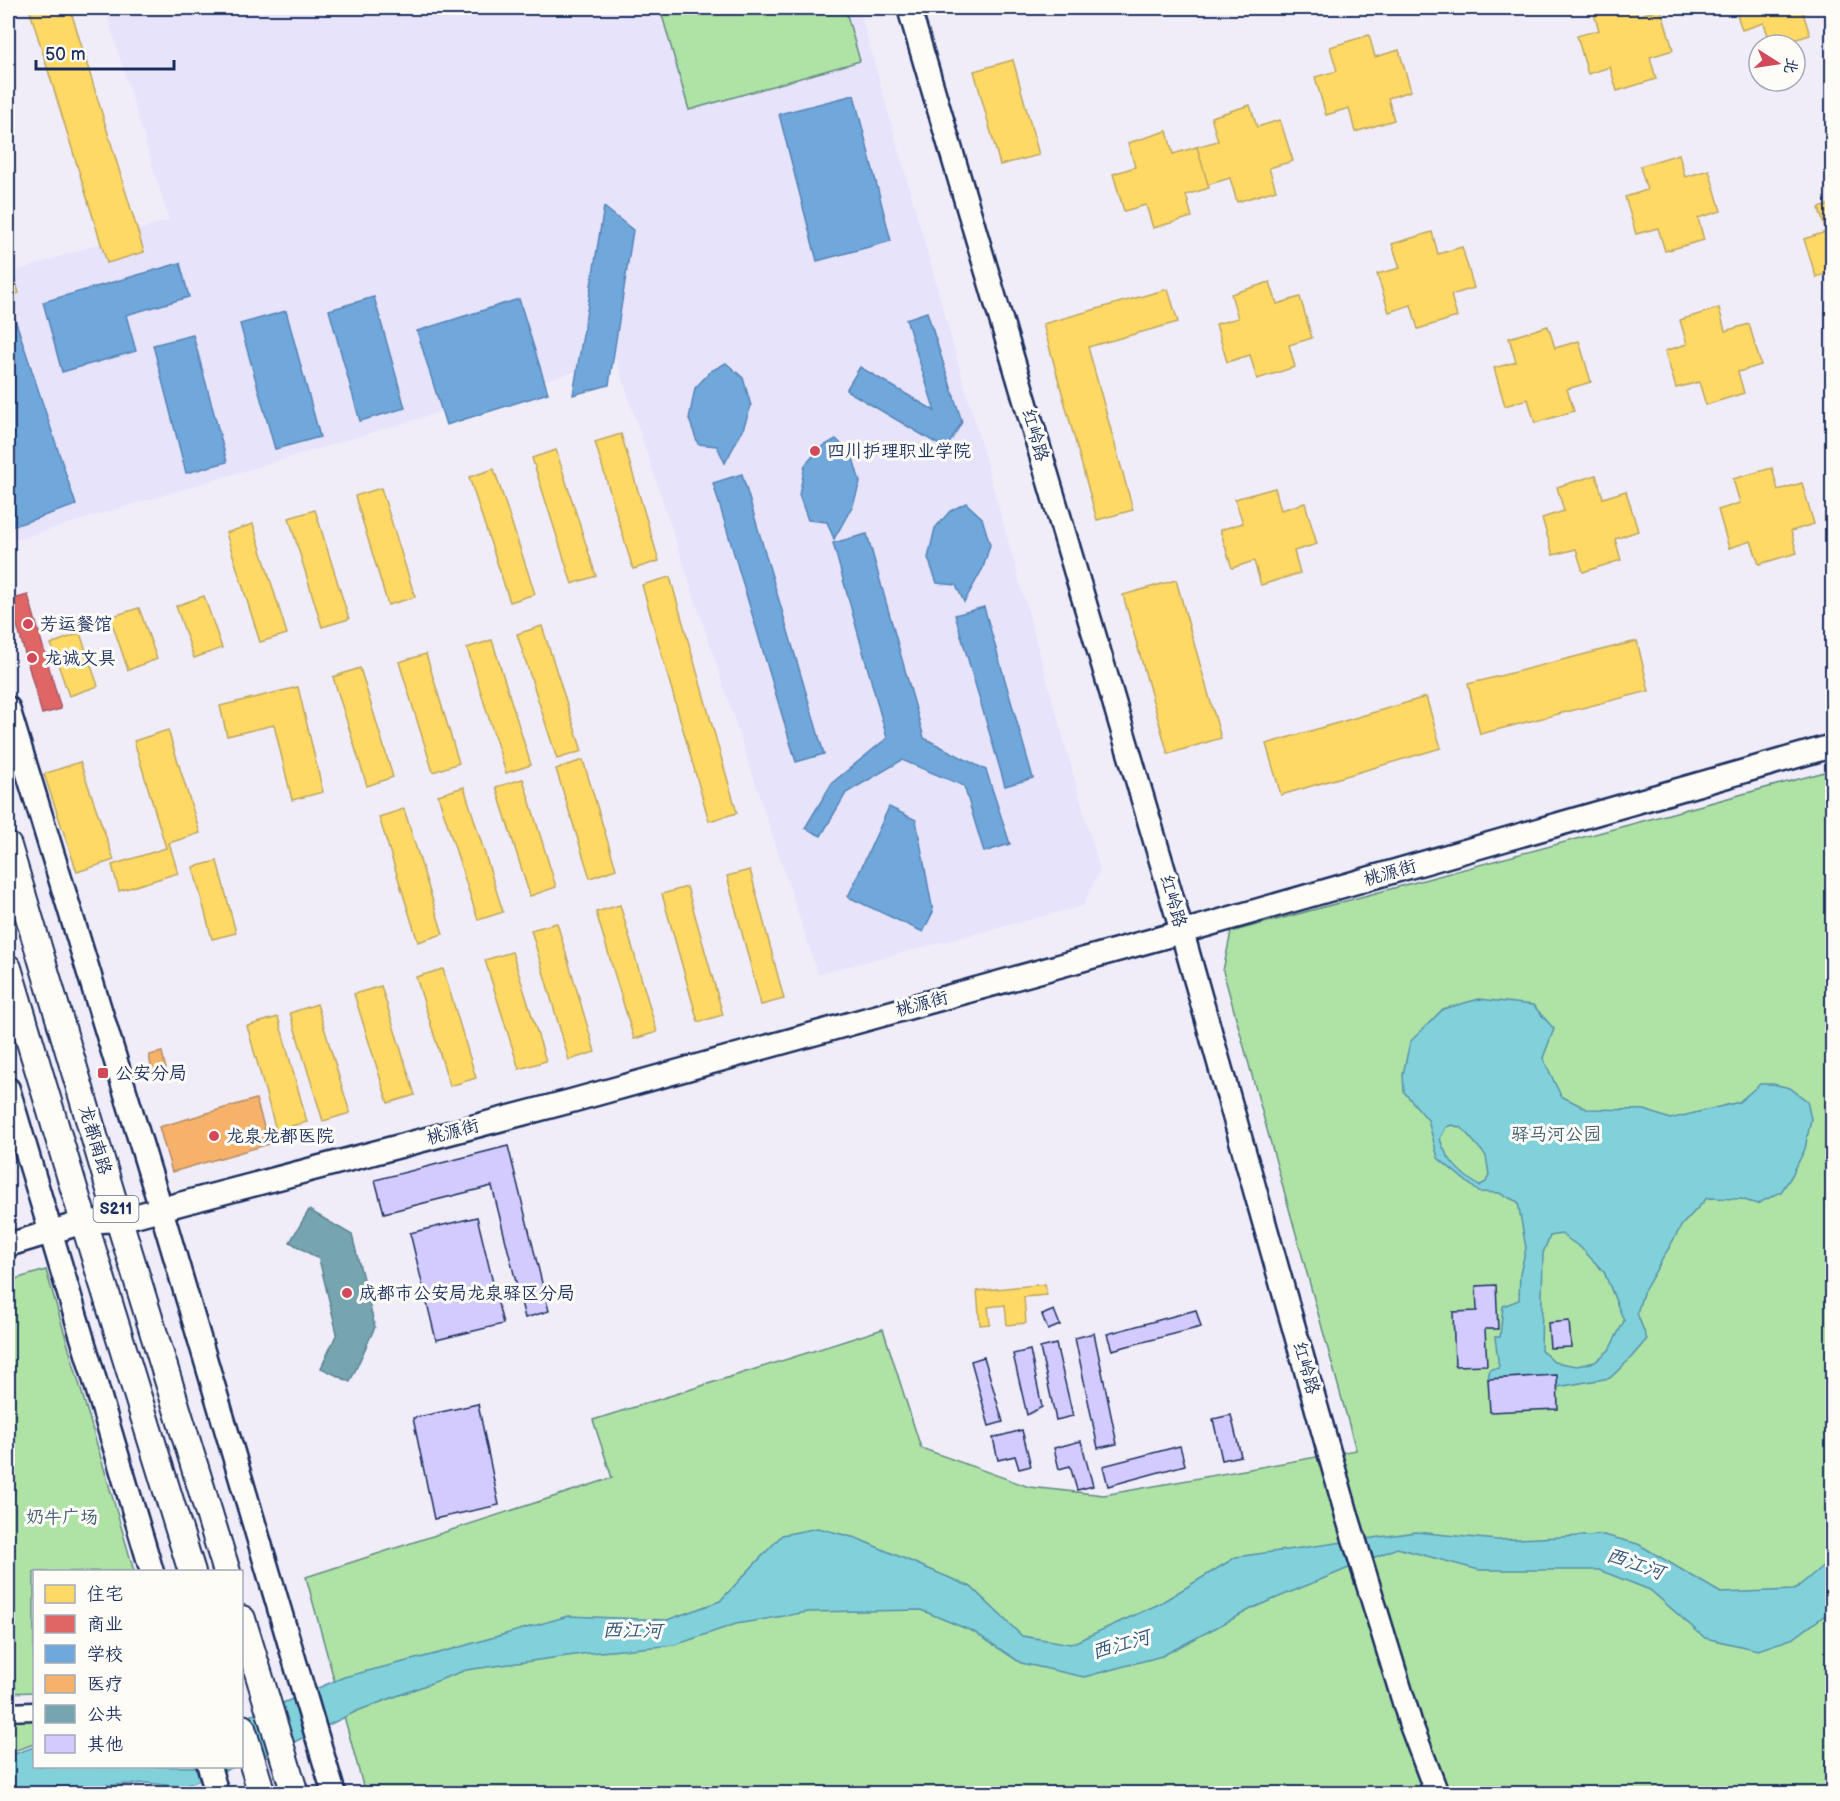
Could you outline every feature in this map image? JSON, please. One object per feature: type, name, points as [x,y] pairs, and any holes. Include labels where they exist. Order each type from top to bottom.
[{"type":"main road","name":"龙都南路","points":[[8,846],[226,1570]]},
{"type":"main road","name":"龙都南路","points":[[8,968],[191,1570]]},
{"type":"main road","points":[[243,1621],[294,1790]]},
{"type":"main road","points":[[243,1731],[262,1794]]},
{"type":"street","name":"红岭路","points":[[909,8],[1182,932],[1348,1519],[1411,1725],[1437,1794]]},
{"type":"street","points":[[8,708],[162,1209],[333,1791]]},
{"type":"street","name":"桃源街","points":[[8,1245],[84,1222],[119,1220],[571,1101],[1182,932],[1833,746]]},
{"type":"street","points":[[8,1089],[151,1570]]},
{"type":"street","points":[[8,1712],[33,1711]]},
{"type":"street","points":[[209,1768],[217,1794]]},
{"type":"shaded area","name":"四川护理职业学院","points":[[105,8],[859,8],[1100,870],[1083,906],[818,974],[616,359],[8,542],[8,274],[169,220]]},
{"type":"green space","points":[[660,8],[845,8],[860,61],[689,110]]},
{"type":"green space","name":"驿马河公园","points":[[1832,770],[1832,1793],[365,1793],[306,1577],[612,1478],[593,1420],[883,1329],[921,1448],[1029,1487],[1104,1495],[1356,1450],[1223,971],[1231,932]]},
{"type":"green space","name":"奶牛广场","points":[[46,1270],[134,1570],[33,1570],[33,1692],[8,1693],[8,1281]]},
{"type":"green space","points":[[8,1719],[33,1719],[33,1744],[8,1753]]},
{"type":"water","points":[[1479,999],[1533,1005],[1554,1029],[1543,1058],[1561,1096],[1587,1109],[1645,1110],[1670,1119],[1739,1102],[1760,1084],[1790,1088],[1807,1101],[1811,1119],[1805,1149],[1781,1192],[1757,1204],[1741,1199],[1707,1198],[1682,1225],[1643,1293],[1637,1313],[1647,1339],[1610,1378],[1557,1387],[1556,1375],[1488,1379],[1490,1369],[1499,1368],[1495,1337],[1500,1337],[1503,1306],[1519,1300],[1520,1274],[1526,1248],[1518,1202],[1499,1193],[1479,1192],[1438,1158],[1428,1120],[1404,1092],[1403,1074],[1410,1042],[1443,1009]],"holes":[[[1452,1125],[1462,1128],[1486,1156],[1489,1175],[1486,1182],[1479,1186],[1455,1166],[1446,1154],[1440,1139],[1446,1127]],[[1561,1234],[1581,1248],[1604,1272],[1624,1321],[1609,1350],[1595,1362],[1577,1366],[1554,1362],[1541,1350],[1543,1253],[1550,1236]]]},
{"type":"water","name":"西江河","points":[[818,1528],[856,1538],[971,1587],[1022,1636],[1071,1644],[1159,1604],[1236,1557],[1416,1532],[1497,1540],[1604,1535],[1638,1544],[1721,1593],[1794,1590],[1832,1558],[1832,1610],[1794,1638],[1758,1650],[1705,1638],[1650,1590],[1599,1570],[1479,1570],[1397,1548],[1255,1607],[1162,1656],[1084,1677],[1021,1663],[974,1632],[921,1610],[808,1612],[736,1624],[675,1645],[589,1653],[466,1670],[357,1711],[280,1749],[243,1764],[243,1718],[344,1677],[439,1653],[568,1616],[667,1620],[720,1601],[782,1535]]},
{"type":"water","points":[[33,1747],[33,1768],[231,1768],[182,1787],[148,1783],[60,1788],[46,1793],[8,1794],[8,1756]]},
{"type":"building: 住宅","points":[[29,8],[70,8],[144,252],[107,263]]},
{"type":"building: 住宅","points":[[1592,8],[1635,8],[1637,16],[1661,9],[1673,50],[1650,57],[1656,79],[1617,91],[1610,67],[1588,74],[1577,36],[1599,30]]},
{"type":"building: 住宅","points":[[1735,8],[1823,8],[1803,13],[1810,35],[1807,36],[1807,33],[1767,33],[1764,23],[1742,30]]},
{"type":"building: 住宅","points":[[1369,35],[1375,57],[1399,50],[1411,91],[1388,98],[1394,120],[1355,132],[1349,108],[1326,115],[1315,77],[1337,71],[1330,47]]},
{"type":"building: 住宅","points":[[1013,60],[1039,155],[1000,165],[974,71]]},
{"type":"building: 住宅","points":[[1250,105],[1257,127],[1280,120],[1293,161],[1269,168],[1276,190],[1237,202],[1230,178],[1207,185],[1196,147],[1218,141],[1211,117]]},
{"type":"building: 住宅","points":[[1167,131],[1173,154],[1197,147],[1209,188],[1186,195],[1192,217],[1153,228],[1146,205],[1124,211],[1113,174],[1135,167],[1128,143]]},
{"type":"building: 住宅","points":[[1679,154],[1685,177],[1709,170],[1721,211],[1698,218],[1704,240],[1665,251],[1658,228],[1636,234],[1625,197],[1647,190],[1640,166]]},
{"type":"building: 住宅","points":[[1832,204],[1832,272],[1816,277],[1804,239],[1826,232],[1819,208]]},
{"type":"building: 住宅","points":[[1432,232],[1438,254],[1462,247],[1474,288],[1451,295],[1457,317],[1418,329],[1411,305],[1389,312],[1377,274],[1400,268],[1392,244]]},
{"type":"building: 住宅","points":[[8,258],[19,293],[8,297]]},
{"type":"building: 住宅","points":[[1270,282],[1277,304],[1300,297],[1312,338],[1289,345],[1295,367],[1257,379],[1250,355],[1227,362],[1216,324],[1238,318],[1231,294]]},
{"type":"building: 住宅","points":[[1168,289],[1178,322],[1088,347],[1133,510],[1097,520],[1043,324]]},
{"type":"building: 住宅","points":[[1719,308],[1725,331],[1749,324],[1761,365],[1738,372],[1744,393],[1706,405],[1699,382],[1676,388],[1665,351],[1687,344],[1680,320]]},
{"type":"building: 住宅","points":[[1548,326],[1555,348],[1579,341],[1591,382],[1567,389],[1574,411],[1535,423],[1528,399],[1505,406],[1494,368],[1516,362],[1509,338]]},
{"type":"building: 住宅","points":[[621,434],[659,561],[633,569],[595,442]]},
{"type":"building: 住宅","points":[[556,450],[596,576],[572,584],[532,458]]},
{"type":"building: 住宅","points":[[1772,468],[1778,490],[1802,483],[1814,524],[1791,531],[1797,553],[1759,564],[1751,541],[1729,548],[1718,510],[1740,503],[1733,479]]},
{"type":"building: 住宅","points":[[494,469],[535,594],[510,602],[469,477]]},
{"type":"building: 住宅","points":[[1596,475],[1603,498],[1626,491],[1638,531],[1615,539],[1621,560],[1583,572],[1576,549],[1553,555],[1542,518],[1564,511],[1557,487]]},
{"type":"building: 住宅","points":[[381,488],[415,597],[388,605],[355,496]]},
{"type":"building: 住宅","points":[[1275,488],[1281,510],[1305,503],[1317,544],[1294,551],[1300,573],[1261,585],[1254,561],[1232,568],[1220,530],[1243,523],[1235,499]]},
{"type":"building: 住宅","points":[[315,510],[349,619],[322,627],[289,518]]},
{"type":"building: 住宅","points":[[253,524],[287,634],[260,642],[226,533]]},
{"type":"building: 住宅","points":[[670,577],[737,813],[709,821],[642,585]]},
{"type":"building: 住宅","points":[[1176,580],[1221,738],[1168,754],[1123,595]]},
{"type":"building: 住宅","points":[[204,596],[222,648],[194,658],[176,606]]},
{"type":"building: 住宅","points":[[139,608],[157,659],[128,670],[110,617]]},
{"type":"building: 住宅","points":[[542,626],[582,751],[557,759],[517,634]]},
{"type":"building: 住宅","points":[[80,633],[98,686],[69,696],[51,644]]},
{"type":"building: 住宅","points":[[492,640],[531,765],[506,773],[467,648]]},
{"type":"building: 住宅","points":[[1637,641],[1649,691],[1480,734],[1468,684]]},
{"type":"building: 住宅","points":[[426,654],[459,763],[433,772],[399,662]]},
{"type":"building: 住宅","points":[[360,668],[393,777],[367,786],[333,677]]},
{"type":"building: 住宅","points":[[298,687],[323,792],[292,800],[274,725],[227,736],[220,706]]},
{"type":"building: 住宅","points":[[1426,697],[1441,748],[1281,795],[1266,744]]},
{"type":"building: 住宅","points":[[168,730],[200,833],[169,843],[178,873],[119,891],[112,865],[166,848],[134,741]]},
{"type":"building: 住宅","points":[[583,760],[616,869],[590,878],[556,769]]},
{"type":"building: 住宅","points":[[80,762],[114,860],[77,872],[44,774]]},
{"type":"building: 住宅","points":[[523,779],[556,887],[530,896],[496,787]]},
{"type":"building: 住宅","points":[[464,787],[503,912],[478,920],[438,795]]},
{"type":"building: 住宅","points":[[404,809],[443,934],[418,942],[379,817]]},
{"type":"building: 住宅","points":[[217,861],[236,933],[212,939],[193,867]]},
{"type":"building: 住宅","points":[[750,870],[784,999],[761,1005],[727,876]]},
{"type":"building: 住宅","points":[[687,887],[723,1015],[698,1022],[662,894]]},
{"type":"building: 住宅","points":[[620,905],[657,1032],[634,1039],[596,912]]},
{"type":"building: 住宅","points":[[557,923],[595,1052],[569,1060],[531,930]]},
{"type":"building: 住宅","points":[[512,952],[546,1061],[519,1069],[485,960]]},
{"type":"building: 住宅","points":[[443,969],[476,1078],[450,1086],[416,977]]},
{"type":"building: 住宅","points":[[381,986],[415,1095],[388,1103],[354,994]]},
{"type":"building: 住宅","points":[[317,1004],[350,1113],[323,1121],[290,1013]]},
{"type":"building: 住宅","points":[[278,1017],[307,1122],[276,1130],[247,1026]]},
{"type":"building: 住宅","points":[[1045,1284],[1047,1295],[1024,1297],[1026,1323],[1007,1325],[1005,1305],[988,1307],[990,1324],[980,1325],[977,1291]]},
{"type":"building: 商业","points":[[28,595],[61,709],[42,714],[10,600]]},
{"type":"building: 学校","points":[[854,95],[891,241],[817,261],[779,114]]},
{"type":"building: 学校","points":[[604,207],[633,230],[609,385],[573,395]]},
{"type":"building: 学校","points":[[180,263],[189,297],[126,315],[136,351],[62,372],[43,302]]},
{"type":"building: 学校","points":[[374,297],[405,408],[360,421],[329,310]]},
{"type":"building: 学校","points":[[519,299],[548,393],[446,425],[417,331]]},
{"type":"building: 学校","points":[[286,311],[320,437],[275,449],[240,324]]},
{"type":"building: 学校","points":[[927,312],[962,422],[946,449],[846,390],[860,367],[935,411],[906,319]]},
{"type":"building: 学校","points":[[15,319],[76,505],[8,528],[8,322]]},
{"type":"building: 学校","points":[[193,335],[227,462],[186,473],[153,345]]},
{"type":"building: 学校","points":[[726,363],[743,378],[751,406],[743,429],[725,463],[717,446],[698,444],[689,419],[695,388],[711,371]]},
{"type":"building: 学校","points":[[836,439],[852,455],[860,482],[853,505],[834,539],[827,522],[808,520],[799,495],[805,465],[820,448]]},
{"type":"building: 学校","points":[[742,474],[824,754],[796,762],[713,483]]},
{"type":"building: 学校","points":[[966,503],[982,518],[990,545],[983,568],[964,602],[956,585],[937,583],[928,558],[935,528],[950,511]]},
{"type":"building: 学校","points":[[867,534],[924,738],[986,770],[1010,844],[984,852],[964,786],[902,760],[846,793],[821,836],[805,828],[832,783],[887,738],[833,543]]},
{"type":"building: 学校","points":[[984,607],[1033,778],[1005,786],[955,615]]},
{"type":"building: 学校","points":[[889,807],[916,820],[933,912],[923,932],[848,897]]},
{"type":"building: 医疗","points":[[162,1052],[167,1074],[153,1077],[149,1055]]},
{"type":"building: 医疗","name":"龙泉龙都医院","points":[[256,1099],[269,1144],[172,1172],[159,1127]]},
{"type":"building: 公共","name":"成都市公安局龙泉驿区分局","points":[[309,1210],[352,1235],[375,1327],[350,1382],[321,1368],[337,1333],[319,1259],[290,1242]]},
{"type":"building: 其他","points":[[508,1146],[549,1311],[525,1318],[492,1186],[384,1213],[375,1180]]},
{"type":"building: 其他","points":[[477,1217],[503,1324],[436,1340],[410,1233]]},
{"type":"building: 其他","points":[[1496,1285],[1498,1329],[1485,1329],[1487,1365],[1455,1366],[1453,1312],[1477,1311],[1476,1286]]},
{"type":"building: 其他","points":[[1054,1310],[1060,1325],[1048,1330],[1042,1315]]},
{"type":"building: 其他","points":[[1196,1310],[1201,1327],[1112,1350],[1107,1334]]},
{"type":"building: 其他","points":[[1569,1321],[1571,1347],[1550,1348],[1548,1323]]},
{"type":"building: 其他","points":[[1094,1333],[1117,1444],[1098,1448],[1075,1338]]},
{"type":"building: 其他","points":[[1056,1344],[1073,1416],[1056,1420],[1040,1348]]},
{"type":"building: 其他","points":[[1030,1350],[1042,1407],[1027,1415],[1013,1354]]},
{"type":"building: 其他","points":[[984,1357],[1003,1422],[989,1426],[971,1361]]},
{"type":"building: 其他","points":[[1557,1375],[1558,1409],[1490,1412],[1488,1379]]},
{"type":"building: 其他","points":[[478,1404],[499,1505],[434,1519],[413,1418]]},
{"type":"building: 其他","points":[[1231,1415],[1241,1456],[1222,1460],[1213,1419]]},
{"type":"building: 其他","points":[[1022,1430],[1031,1466],[1019,1469],[1015,1456],[998,1460],[993,1438]]},
{"type":"building: 其他","points":[[1081,1441],[1093,1486],[1077,1490],[1070,1466],[1059,1469],[1054,1448]]},
{"type":"building: 其他","points":[[1180,1446],[1185,1465],[1108,1486],[1103,1466]]},
{"type":"place","name":"四川护理职业学院","points":[[815,451]]},
{"type":"place","name":"芳运餐馆","points":[[28,624]]},
{"type":"place","name":"龙诚文具","points":[[32,658]]},
{"type":"place","name":"公安分局","points":[[103,1073]]},
{"type":"place","name":"龙泉龙都医院","points":[[214,1136]]},
{"type":"place","name":"成都市公安局龙泉驿区分局","points":[[347,1293]]}]
